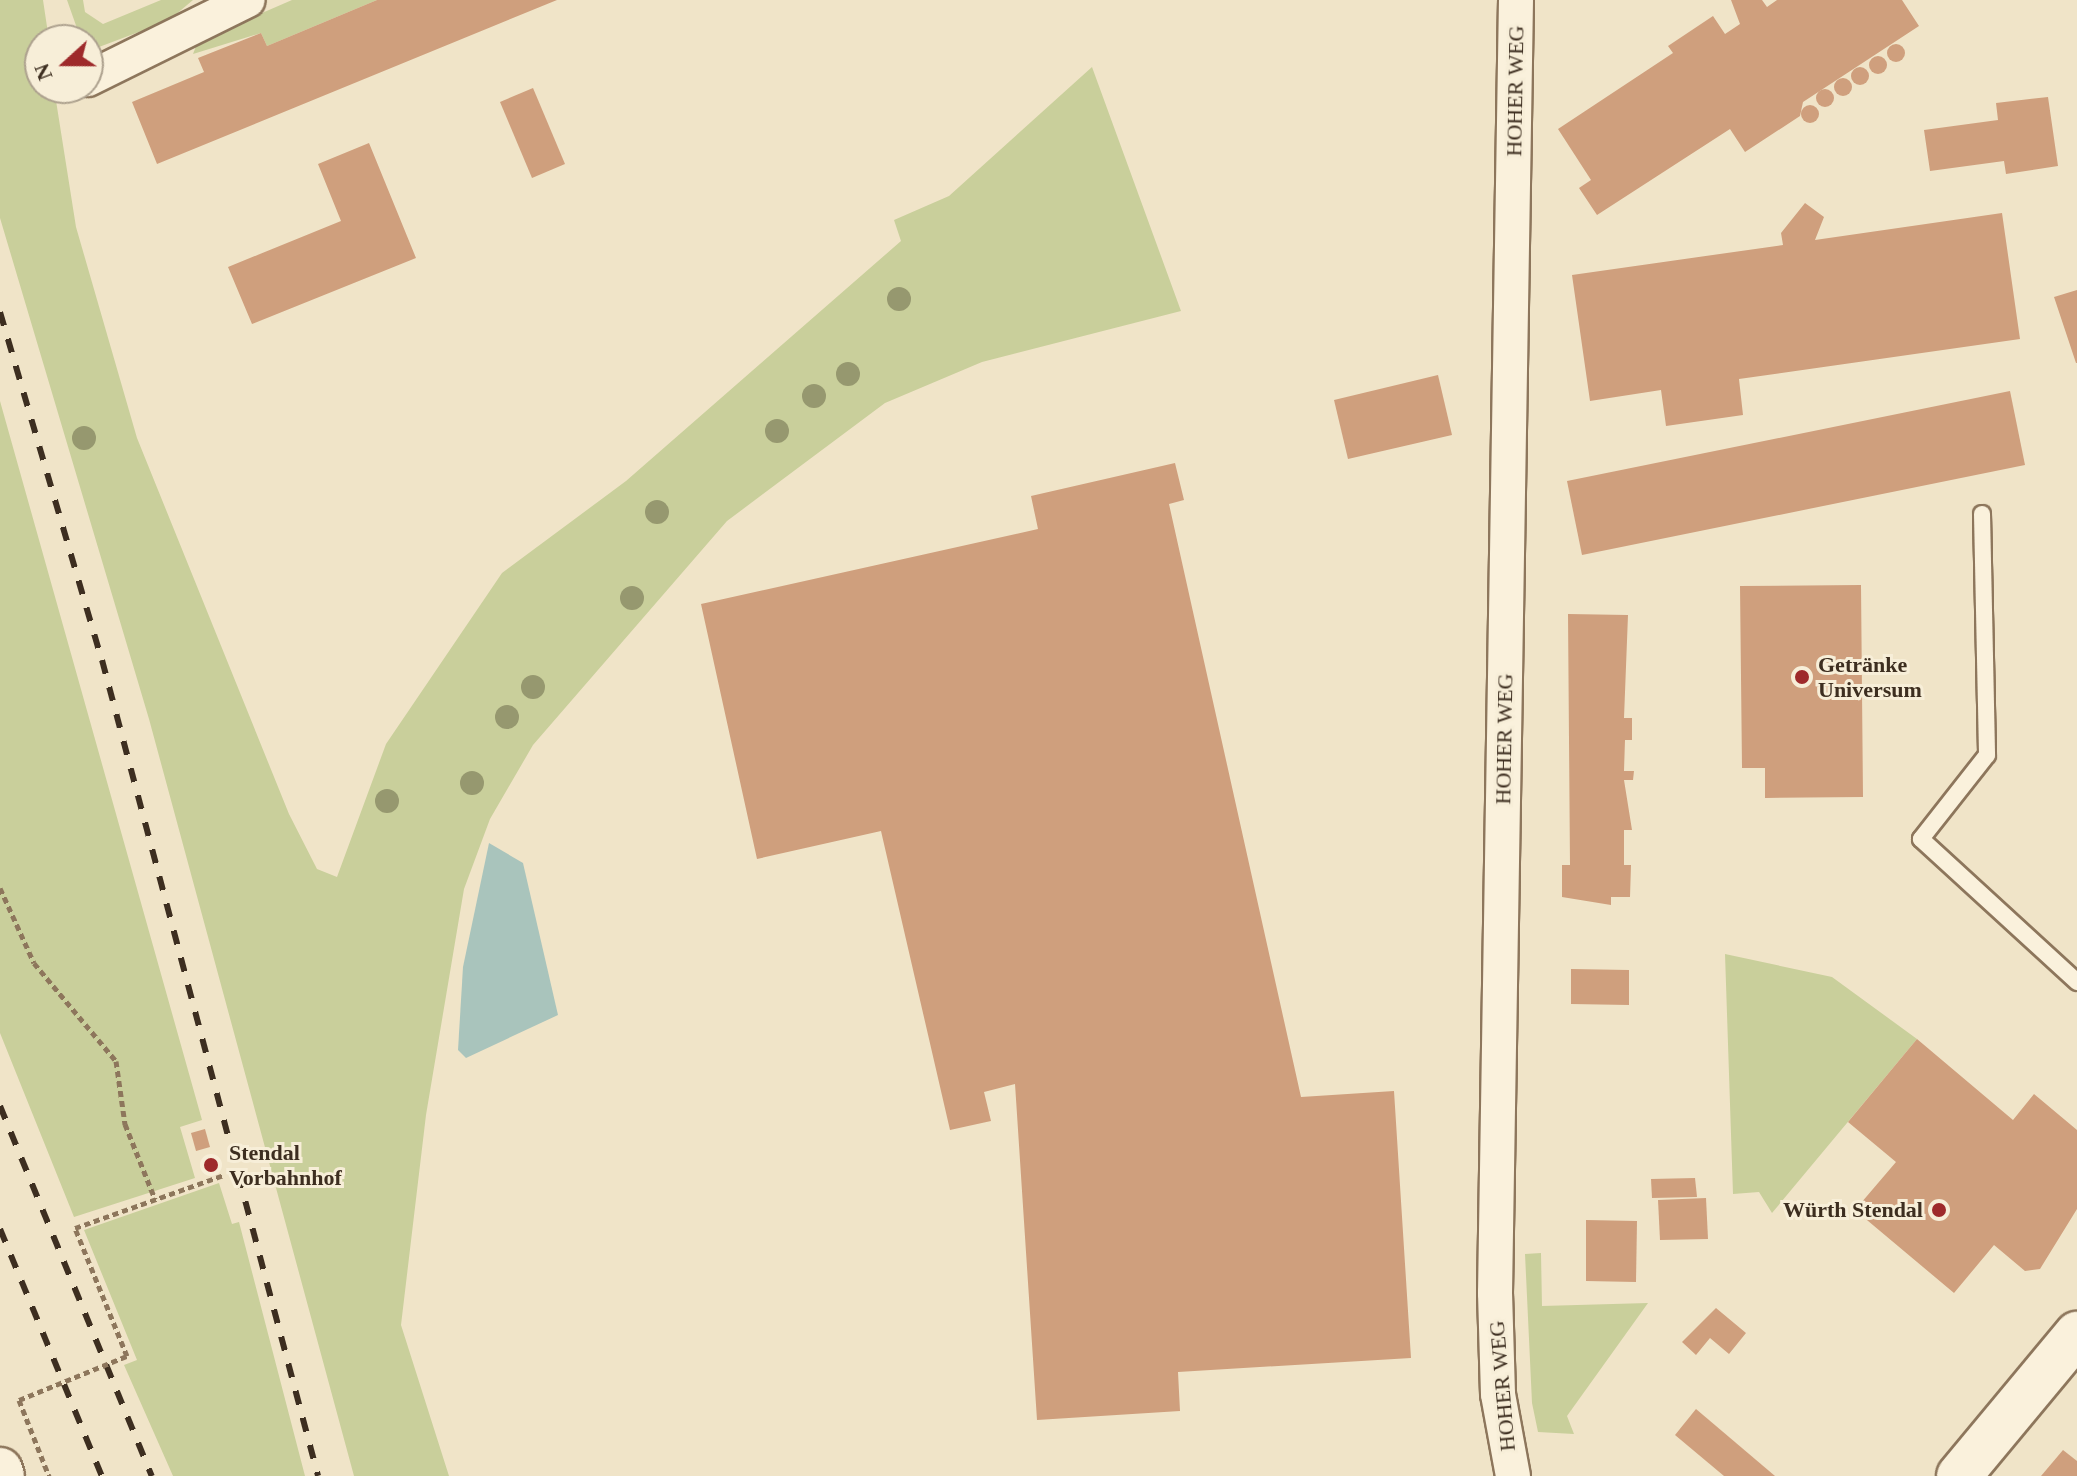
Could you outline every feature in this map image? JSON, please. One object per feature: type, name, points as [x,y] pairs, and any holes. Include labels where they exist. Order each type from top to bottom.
[{"type":"main road","points":[[1959,1476],[2077,1334]]},
{"type":"street","points":[[104,71],[248,0]]},
{"type":"street","name":"HOHER WEG","points":[[1513,1476],[1498,1394],[1495,1293],[1516,0]]},
{"type":"lane","points":[[1982,514],[1987,755],[1921,839],[2077,982]]},
{"type":"path","points":[[0,888],[34,963],[116,1061],[125,1124],[140,1152],[155,1199]]},
{"type":"path","points":[[49,1476],[19,1400],[127,1356],[75,1228],[224,1175]]},
{"type":"green space","points":[[0,0],[43,0],[47,24],[24,24],[24,104],[57,104],[76,227],[137,438],[289,814],[317,869],[337,877],[386,744],[502,573],[626,481],[901,241],[894,220],[949,196],[1092,67],[1181,311],[982,362],[885,403],[727,521],[533,745],[490,819],[464,889],[426,1115],[401,1325],[449,1476],[354,1476],[149,719],[0,218]]},
{"type":"green space","points":[[67,0],[83,0],[85,12],[103,24],[75,24]]},
{"type":"green space","points":[[161,0],[193,0],[168,21],[104,45],[103,24]]},
{"type":"green space","points":[[292,0],[377,0],[267,46],[261,33],[193,54],[198,41]]},
{"type":"green space","points":[[0,401],[202,1120],[180,1127],[195,1178],[74,1217],[0,1033]]},
{"type":"green space","points":[[1725,954],[1832,977],[1917,1039],[1772,1213],[1759,1192],[1733,1194]]},
{"type":"green space","points":[[219,1183],[232,1224],[239,1222],[305,1476],[173,1476],[124,1365],[137,1360],[84,1230]]},
{"type":"green space","points":[[1541,1253],[1542,1306],[1648,1303],[1567,1416],[1574,1434],[1538,1432],[1532,1403],[1525,1254]]},
{"type":"water","points":[[489,843],[523,863],[558,1015],[466,1058],[458,1050],[463,967]]},
{"type":"building","points":[[377,0],[557,0],[157,164],[132,102],[204,72],[198,58],[261,33],[267,46]]},
{"type":"building","points":[[1731,0],[1762,0],[1767,7],[1777,0],[1902,0],[1919,26],[1803,102],[1800,116],[1745,152],[1730,129],[1597,215],[1579,188],[1591,180],[1558,129],[1673,53],[1668,46],[1713,16],[1725,34],[1740,24]]},
{"type":"building","points":[[1896,44],[1905,53],[1896,62],[1887,53]]},
{"type":"building","points":[[1878,56],[1887,65],[1878,74],[1869,65]]},
{"type":"building","points":[[1860,67],[1869,76],[1860,85],[1851,76]]},
{"type":"building","points":[[1843,78],[1852,87],[1843,96],[1834,87]]},
{"type":"building","points":[[533,88],[565,164],[532,178],[500,102]]},
{"type":"building","points":[[1825,89],[1834,98],[1825,107],[1816,98]]},
{"type":"building","points":[[2048,97],[2058,166],[2006,174],[2004,161],[1930,171],[1924,130],[1998,120],[1996,103]]},
{"type":"building","points":[[1810,105],[1819,114],[1810,123],[1801,114]]},
{"type":"building","points":[[369,143],[416,258],[252,324],[228,267],[341,221],[318,164]]},
{"type":"building","points":[[1805,203],[1824,217],[1815,240],[2002,213],[2020,339],[1739,379],[1743,415],[1666,426],[1661,390],[1590,401],[1572,275],[1783,245],[1781,233]]},
{"type":"building","points":[[2077,290],[2077,363],[2076,363],[2054,297]]},
{"type":"building","points":[[1438,375],[1452,435],[1348,459],[1334,400]]},
{"type":"building","points":[[2010,391],[2025,465],[1582,555],[1567,481]]},
{"type":"building","points":[[1175,463],[1184,500],[1169,504],[1301,1097],[1394,1091],[1411,1358],[1178,1372],[1180,1411],[1037,1420],[1015,1084],[984,1092],[991,1121],[950,1130],[881,831],[757,859],[701,604],[1038,529],[1031,496]]},
{"type":"building","name":"Getränke Universum","points":[[1861,585],[1863,797],[1765,798],[1765,768],[1742,768],[1740,586]]},
{"type":"building","points":[[1568,614],[1628,615],[1624,718],[1632,718],[1632,740],[1625,740],[1624,771],[1634,771],[1633,780],[1624,780],[1632,830],[1624,830],[1624,865],[1631,865],[1630,897],[1611,897],[1611,905],[1562,897],[1562,865],[1570,865]]},
{"type":"building","points":[[1571,969],[1629,970],[1629,1005],[1571,1004]]},
{"type":"building","points":[[1917,1039],[2013,1120],[2034,1094],[2077,1130],[2077,1209],[2040,1269],[2025,1271],[1994,1245],[1954,1293],[1855,1210],[1896,1162],[1848,1122]]},
{"type":"building","points":[[205,1129],[210,1147],[196,1151],[191,1133]]},
{"type":"building","points":[[1695,1178],[1697,1197],[1652,1198],[1651,1179]]},
{"type":"building","points":[[1706,1198],[1708,1239],[1660,1240],[1658,1200]]},
{"type":"building","points":[[1586,1220],[1637,1221],[1636,1282],[1586,1281]]},
{"type":"building","points":[[1716,1308],[1746,1333],[1729,1354],[1710,1338],[1696,1355],[1682,1342]]},
{"type":"building","points":[[1696,1409],[1775,1476],[1724,1476],[1675,1435]]},
{"type":"building","points":[[2063,1450],[2077,1461],[2077,1476],[2041,1476]]},
{"type":"railway","points":[[0,312],[102,660],[318,1476]]},
{"type":"railway","points":[[0,1106],[152,1476]]},
{"type":"railway","points":[[0,1229],[102,1476]]},
{"type":"place","name":"Getränke Universum","points":[[1802,677]]},
{"type":"place","name":"Stendal Vorbahnhof","points":[[211,1165]]},
{"type":"place","name":"Würth Stendal","points":[[1939,1210]]}]
